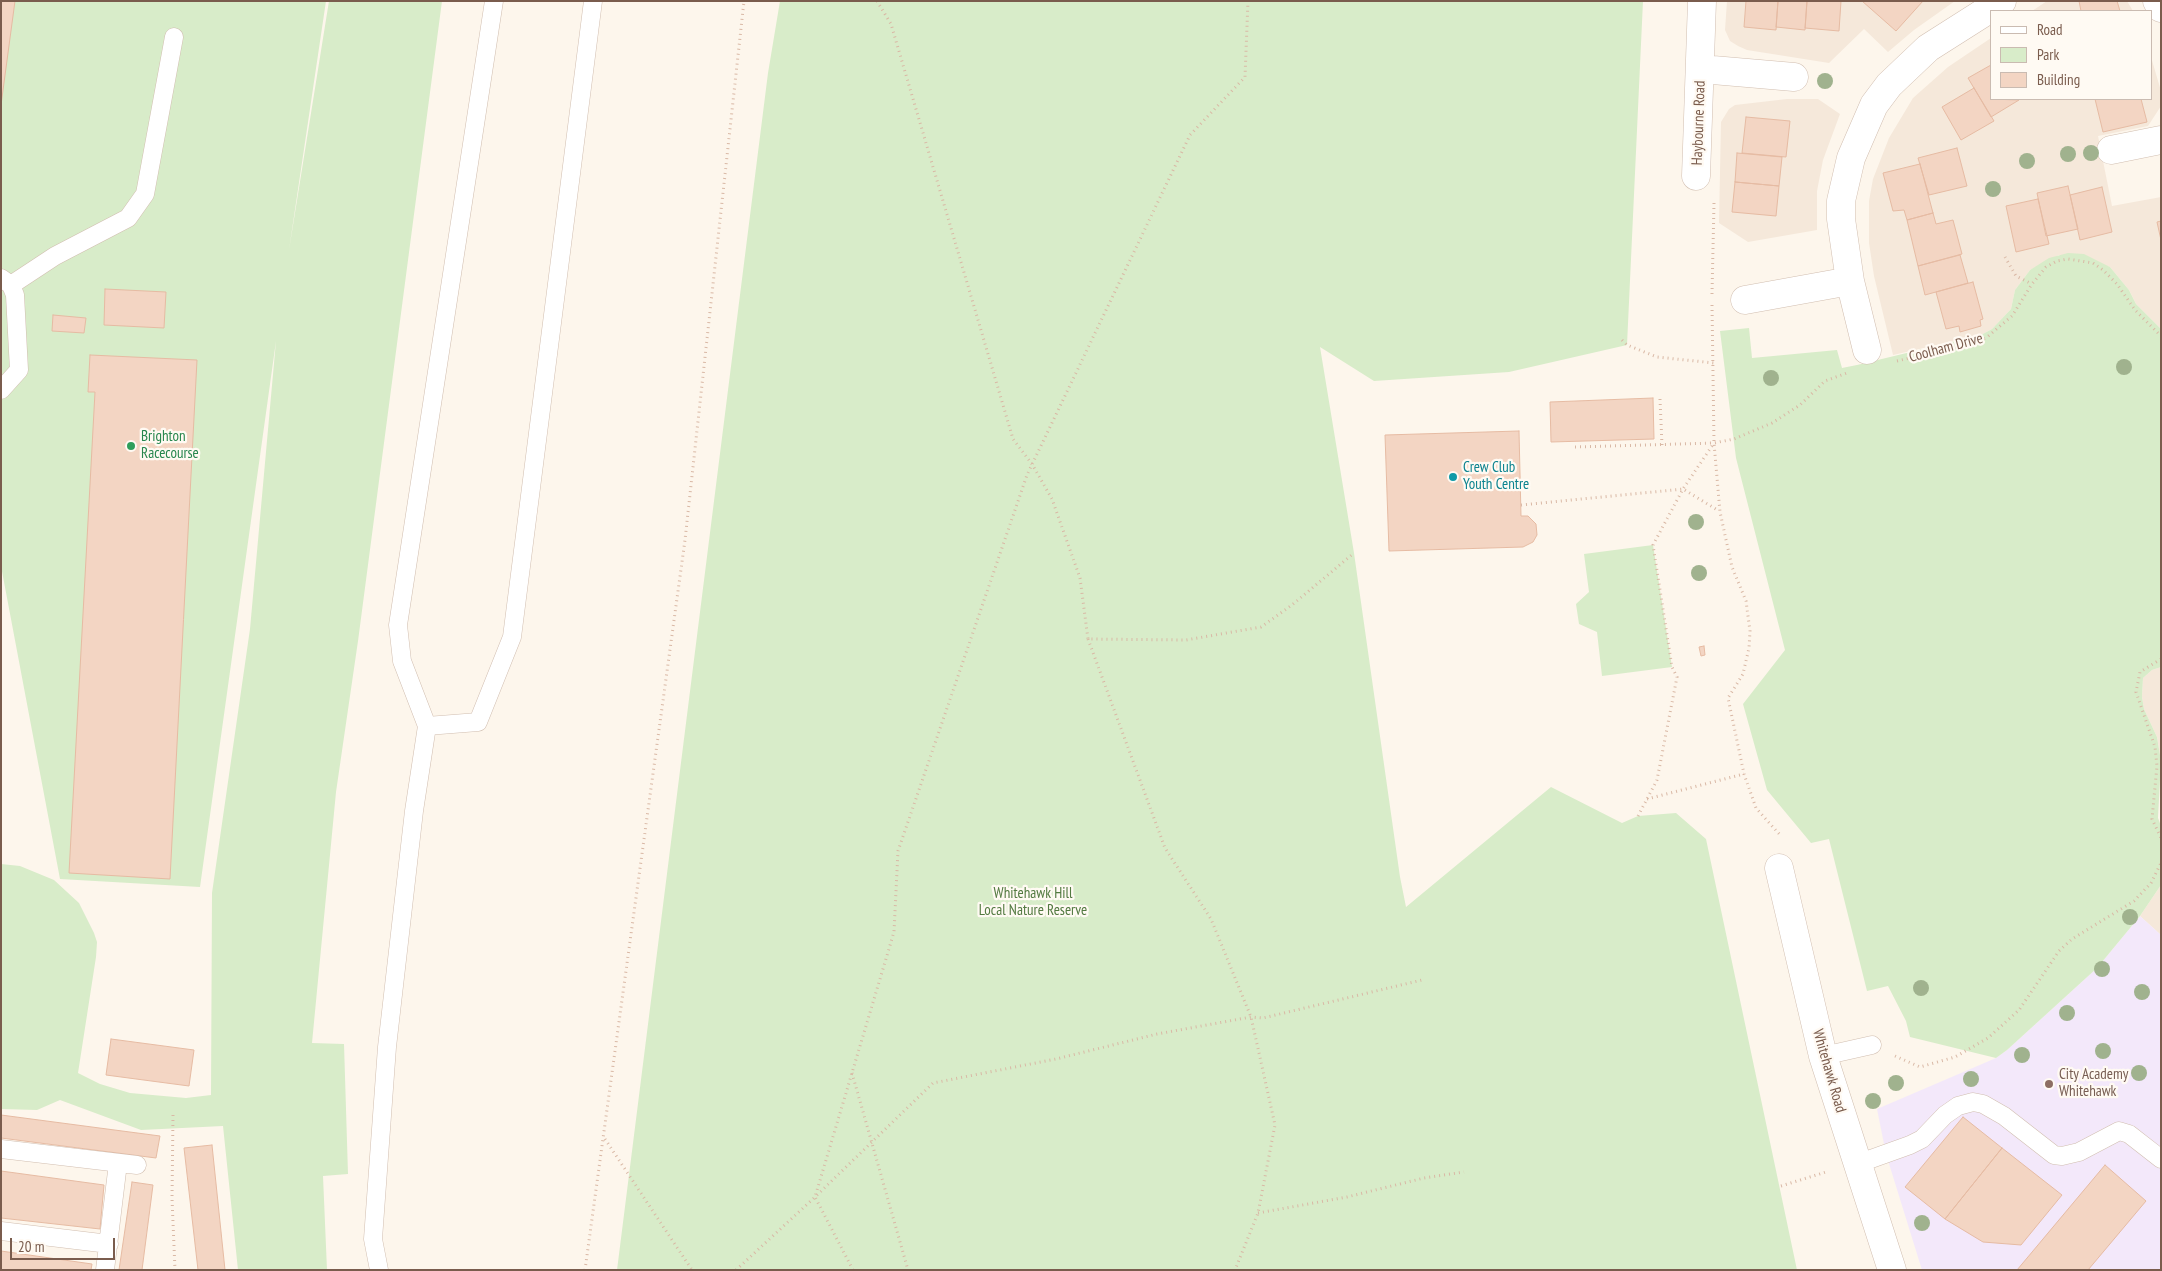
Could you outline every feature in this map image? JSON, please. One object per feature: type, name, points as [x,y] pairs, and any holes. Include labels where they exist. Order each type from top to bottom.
[{"type":"street","name":"Haybourne Road","points":[[1696,176],[1702,1]]},
{"type":"street","points":[[1870,362],[1850,281],[1840,219],[1841,201],[1850,158],[1874,105],[1894,79],[1928,48],[2002,1]]},
{"type":"street","points":[[2157,1],[2161,8]]},
{"type":"street","name":"Haybourne Road","points":[[1701,69],[1794,77]]},
{"type":"street","points":[[2111,150],[2161,140]]},
{"type":"street","points":[[1745,300],[1850,281]]},
{"type":"street","name":"Whitehawk Road","points":[[1779,868],[1823,1056],[1856,1164],[1892,1270]]},
{"type":"lane","points":[[379,1270],[373,1239],[387,1047],[414,811],[427,726],[402,661],[398,625],[494,1]]},
{"type":"lane","points":[[427,726],[478,722],[512,637],[593,1]]},
{"type":"lane","points":[[1,390],[19,370],[16,295],[6,281],[128,218],[145,194],[174,37]]},
{"type":"lane","points":[[1823,1056],[1872,1045]]},
{"type":"lane","points":[[1856,1164],[1910,1145],[1922,1138],[1954,1109],[1962,1104],[1973,1102],[1983,1104],[2004,1116],[2054,1155],[2062,1156],[2079,1152],[2119,1131],[2129,1134],[2161,1159]]},
{"type":"lane","points":[[1,1149],[137,1165]]},
{"type":"lane","points":[[105,1270],[118,1163]]},
{"type":"lane","points":[[1,1231],[109,1244]]},
{"type":"path","points":[[585,1270],[605,1138],[685,540],[744,1]]},
{"type":"path","points":[[876,1],[891,24],[1013,439],[1032,464],[1052,499],[1080,578],[1088,639],[1165,848],[1211,919],[1251,1017],[1275,1125],[1258,1213],[1235,1270]]},
{"type":"path","points":[[853,1270],[815,1197],[894,932],[898,851],[1032,464],[1190,135],[1244,77],[1248,1]]},
{"type":"path","points":[[2005,256],[2016,276],[2032,284]]},
{"type":"path","name":"Coolham Drive","points":[[1575,447],[1714,443],[1734,439],[1772,423],[1800,405],[1825,381],[1870,362],[1958,347],[1986,338],[2012,316],[2032,284],[2046,267],[2057,261],[2068,259],[2093,263],[2117,284],[2135,310],[2161,336]]},
{"type":"path","points":[[1622,340],[1627,345],[1657,357],[1714,363]]},
{"type":"path","points":[[1660,399],[1662,444]]},
{"type":"path","points":[[1638,816],[1656,780],[1677,676],[1672,667],[1654,545],[1683,490],[1714,443]]},
{"type":"path","points":[[1714,443],[1720,512],[1732,567],[1740,584],[1748,616],[1749,648],[1743,674],[1728,698],[1744,774],[1756,808],[1783,838],[1789,865],[1779,868]]},
{"type":"path","points":[[1521,505],[1683,490],[1720,512]]},
{"type":"path","points":[[1088,639],[1186,640],[1261,627],[1292,605],[1354,553]]},
{"type":"path","points":[[2161,658],[2140,672],[2136,692],[2156,747],[2157,766],[2152,820],[2161,838]]},
{"type":"path","points":[[1647,799],[1744,774]]},
{"type":"path","points":[[1872,1045],[1920,1067],[1955,1057],[1988,1038],[2019,1010],[2059,951],[2072,939],[2134,901],[2151,883],[2161,864]]},
{"type":"path","points":[[736,1270],[933,1083],[1056,1059],[1157,1034],[1251,1017],[1262,1018],[1422,980]]},
{"type":"path","points":[[852,1072],[908,1270]]},
{"type":"path","points":[[173,1116],[172,1198],[175,1270]]},
{"type":"path","points":[[605,1138],[692,1270]]},
{"type":"path","points":[[1781,1186],[1856,1164]]},
{"type":"path","points":[[1258,1213],[1347,1197],[1424,1178],[1464,1172]]},
{"type":"shaded area","points":[[1727,1],[1955,1],[1914,30],[1888,52],[1864,29],[1829,63],[1747,50],[1738,46],[1730,41],[1725,30]]},
{"type":"shaded area","points":[[2047,1],[2127,1],[2132,10],[2034,10]]},
{"type":"shaded area","points":[[1990,39],[1990,100],[2152,100],[2152,60],[2161,91],[2161,106],[2148,126],[2098,136],[2112,206],[2161,197],[2161,329],[2136,304],[2129,290],[2110,267],[2059,255],[2030,270],[2015,290],[2011,309],[1992,329],[1981,335],[1893,355],[1874,276],[1869,243],[1869,201],[1873,179],[1889,138],[1913,98],[1948,67]]},
{"type":"shaded area","points":[[1787,99],[1818,99],[1840,114],[1823,160],[1817,191],[1817,230],[1748,242],[1719,223],[1721,122],[1729,109],[1735,105]]},
{"type":"shaded area","points":[[2161,667],[2161,761],[2157,737],[2144,709],[2142,697],[2143,678],[2152,670]]},
{"type":"shaded area","points":[[2161,885],[2161,935],[2140,916]]},
{"type":"shaded area","name":"City Academy Whitehawk","points":[[2140,916],[2161,935],[2161,1270],[1922,1270],[1886,1154],[1877,1109],[1996,1058],[2007,1050],[2097,968]]},
{"type":"green space","points":[[1,1],[326,1],[289,250],[329,1],[442,1],[358,641],[336,792],[312,1043],[344,1044],[348,1174],[323,1176],[327,1270],[238,1270],[223,1126],[141,1130],[60,1100],[37,1110],[1,1109],[1,864],[20,866],[54,880],[79,903],[94,933],[97,942],[96,957],[78,1073],[100,1084],[130,1093],[186,1098],[211,1095],[212,893],[250,629],[276,341],[200,887],[60,879],[1,566]]},
{"type":"green space","name":"Whitehawk Hill Local Nature Reserve","points":[[780,1],[1643,1],[1627,345],[1509,372],[1374,381],[1320,347],[1354,553],[1400,877],[1406,907],[1551,787],[1622,823],[1638,816],[1676,813],[1706,839],[1797,1270],[617,1270],[768,73]]},
{"type":"green space","points":[[2068,253],[2084,254],[2110,267],[2129,290],[2136,304],[2161,329],[2161,667],[2152,670],[2143,678],[2142,697],[2144,709],[2157,737],[2161,761],[2158,818],[2161,826],[2161,885],[2140,916],[2097,968],[1996,1058],[1910,1037],[1906,1021],[1888,986],[1867,991],[1829,839],[1811,843],[1767,790],[1743,704],[1785,650],[1736,458],[1720,331],[1749,328],[1752,358],[1837,350],[1842,368],[1857,365],[1981,335],[1992,329],[2011,309],[2015,290],[2030,270],[2049,258]]},
{"type":"green space","points":[[1653,545],[1672,667],[1602,676],[1597,632],[1579,624],[1576,604],[1589,592],[1584,554]]},
{"type":"building","points":[[1,1],[15,1],[1,105]]},
{"type":"building","points":[[1746,1],[1778,1],[1776,30],[1744,27]]},
{"type":"building","points":[[1778,1],[1807,1],[1805,30],[1776,27]]},
{"type":"building","points":[[1807,1],[1841,1],[1839,31],[1805,28]]},
{"type":"building","points":[[1862,1],[1923,1],[1896,31]]},
{"type":"building","points":[[2079,1],[2117,1],[2120,10],[2081,10]]},
{"type":"building","points":[[1990,66],[1990,100],[2019,100],[1991,117],[1968,78]]},
{"type":"building","points":[[1974,88],[1994,121],[1961,140],[1942,107]]},
{"type":"building","points":[[2095,100],[2141,100],[2147,122],[2103,132]]},
{"type":"building","points":[[1746,117],[1790,121],[1786,157],[1742,153]]},
{"type":"building","points":[[1957,148],[1967,186],[1929,195],[1918,158]]},
{"type":"building","points":[[1737,153],[1782,157],[1779,186],[1735,182]]},
{"type":"building","points":[[1920,164],[1933,213],[1907,220],[1904,210],[1893,211],[1883,173]]},
{"type":"building","points":[[1735,182],[1779,186],[1776,216],[1732,212]]},
{"type":"building","points":[[2068,186],[2078,229],[2046,236],[2037,193]]},
{"type":"building","points":[[2102,187],[2112,232],[2080,240],[2070,195]]},
{"type":"building","points":[[2038,199],[2049,244],[2016,252],[2006,206]]},
{"type":"building","points":[[1933,213],[1936,224],[1953,220],[1962,254],[1918,266],[1907,220]]},
{"type":"building","points":[[2161,221],[2161,240],[2157,222]]},
{"type":"building","points":[[1960,255],[1968,283],[1925,295],[1918,266]]},
{"type":"building","points":[[1973,282],[1983,319],[1980,320],[1981,326],[1960,332],[1959,326],[1946,329],[1936,292]]},
{"type":"building","points":[[105,289],[166,292],[164,328],[104,325]]},
{"type":"building","points":[[53,315],[86,318],[84,333],[52,331]]},
{"type":"building","name":"Brighton Racecourse","points":[[90,355],[197,360],[170,879],[69,873],[95,392],[88,392]]},
{"type":"building","points":[[1653,398],[1654,439],[1551,442],[1550,402]]},
{"type":"building","name":"Crew Club Youth Centre","points":[[1519,431],[1521,516],[1528,516],[1536,524],[1537,535],[1533,542],[1523,547],[1389,551],[1385,435]]},
{"type":"building","points":[[1704,646],[1705,655],[1701,656],[1699,647]]},
{"type":"building","points":[[111,1039],[194,1050],[189,1086],[106,1075]]},
{"type":"building","points":[[1,1115],[160,1136],[156,1158],[1,1138]]},
{"type":"building","points":[[1963,1117],[2002,1148],[1945,1219],[1905,1187]]},
{"type":"building","points":[[212,1145],[225,1270],[198,1270],[184,1148]]},
{"type":"building","points":[[2002,1148],[2062,1195],[2021,1245],[1983,1242],[1945,1219]]},
{"type":"building","points":[[2105,1165],[2146,1201],[2088,1270],[2017,1270]]},
{"type":"building","points":[[1,1171],[104,1185],[100,1229],[1,1218]]},
{"type":"building","points":[[132,1182],[153,1185],[142,1270],[119,1270]]},
{"type":"building","points":[[1,1251],[92,1264],[91,1270],[1,1270]]},
{"type":"place","name":"Brighton Racecourse","points":[[131,446]]},
{"type":"place","name":"Crew Club Youth Centre","points":[[1453,477]]},
{"type":"place","name":"City Academy Whitehawk","points":[[2049,1084]]}]
